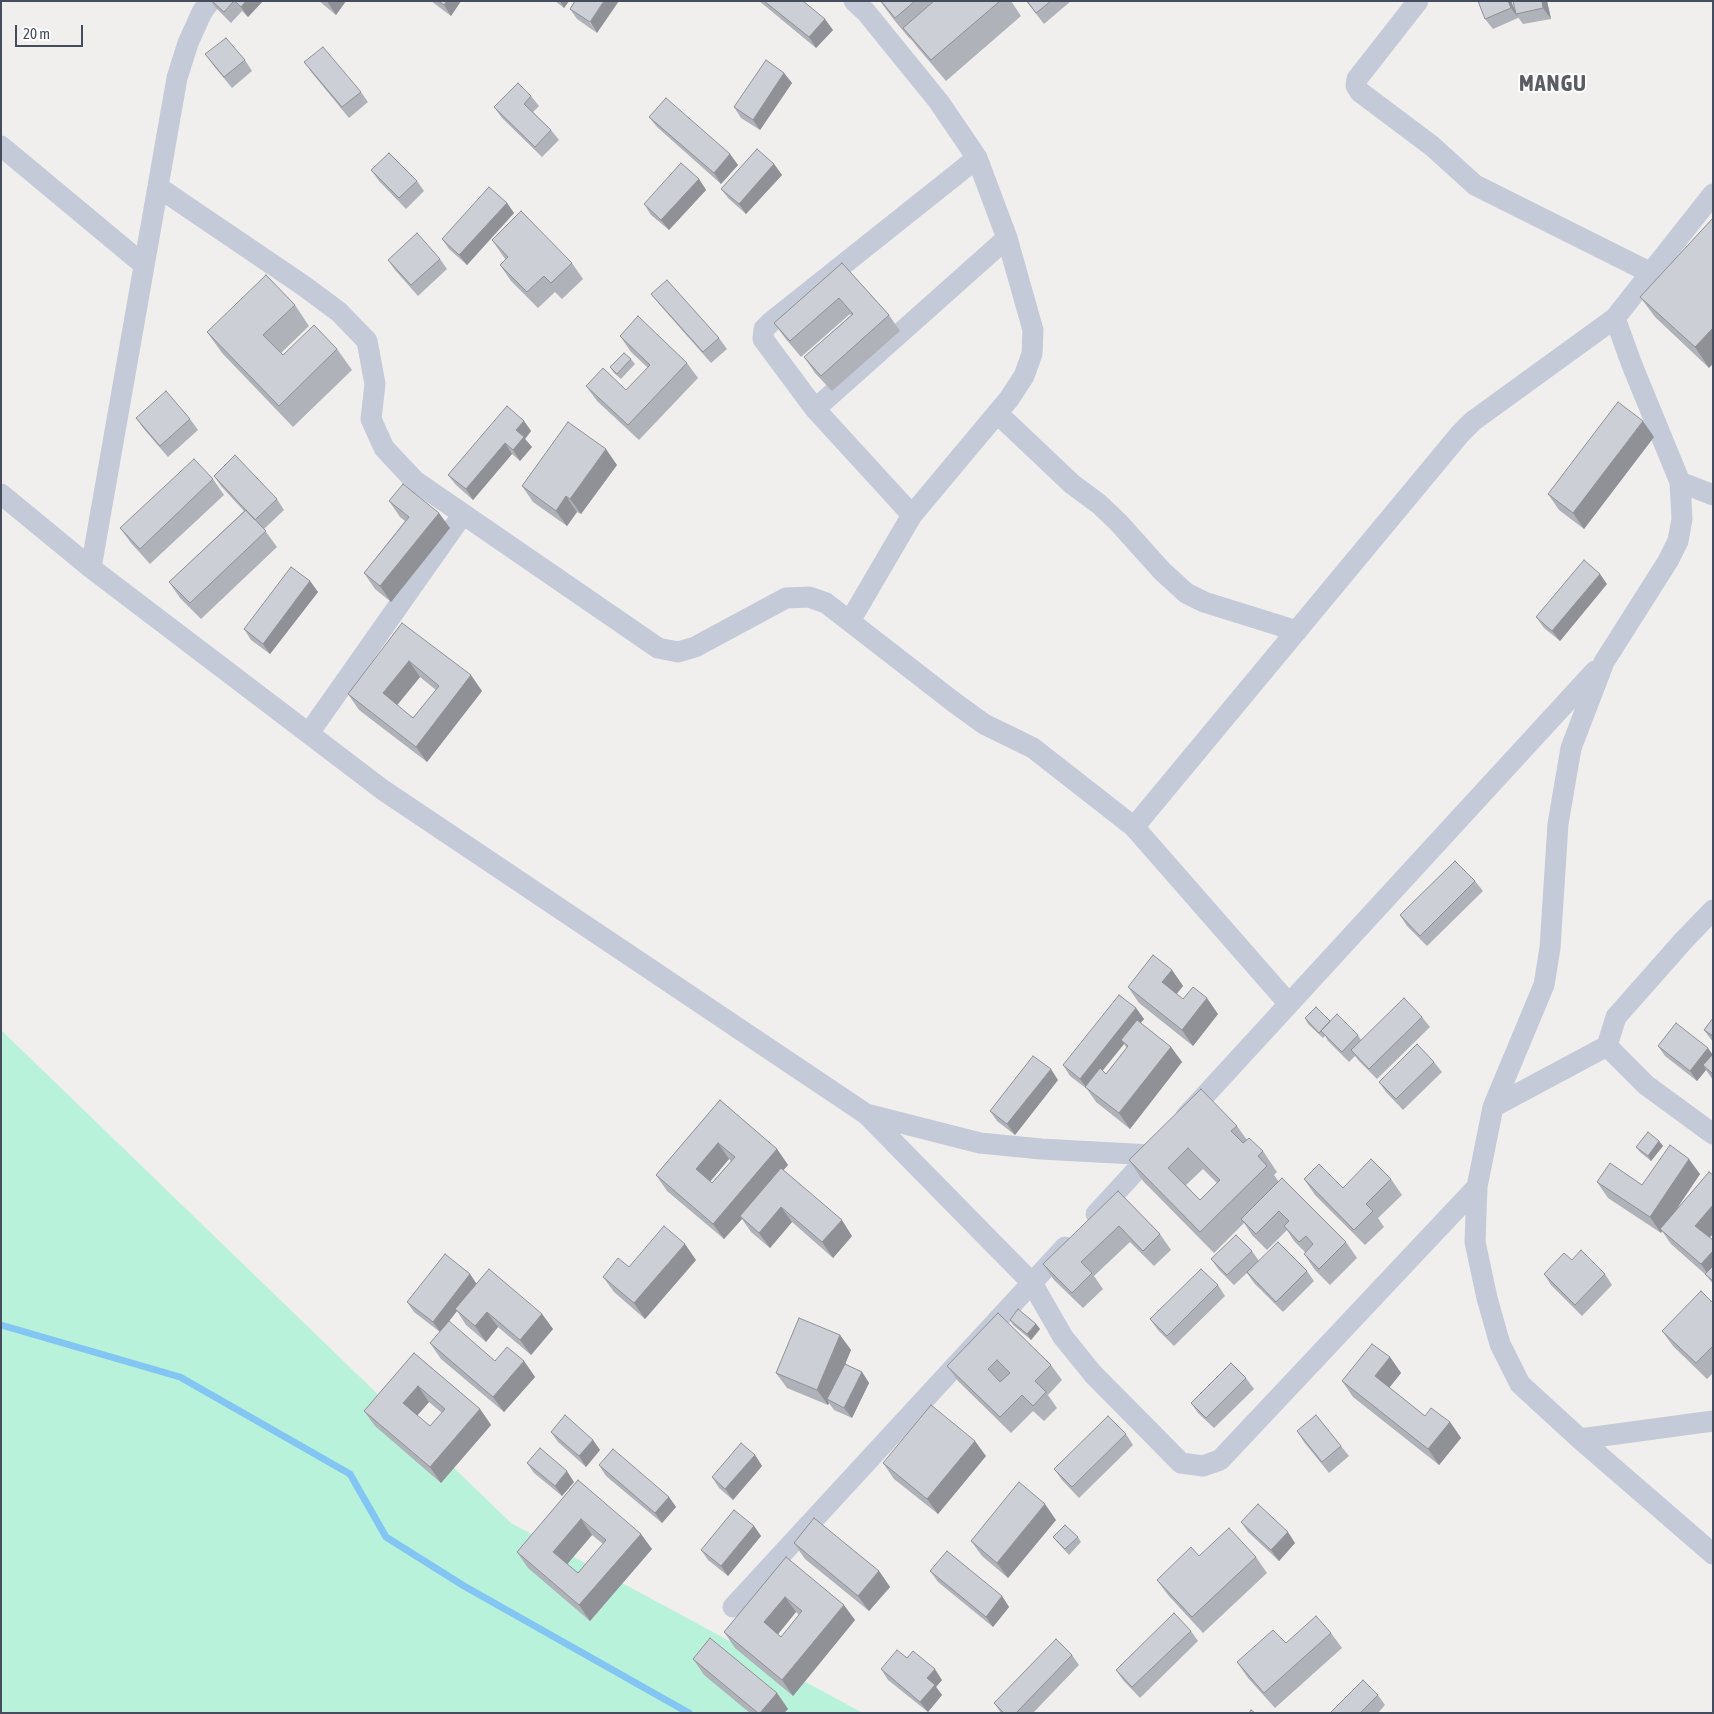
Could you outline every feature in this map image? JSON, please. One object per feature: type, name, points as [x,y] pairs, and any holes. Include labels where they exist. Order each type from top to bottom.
[{"type":"street","points":[[90,568],[177,78],[188,43],[202,12],[210,1]]},
{"type":"street","points":[[1418,1],[1357,79],[1356,86],[1360,92],[1432,146],[1475,185],[1651,273]]},
{"type":"street","points":[[850,621],[912,515],[998,413],[1024,376],[1032,354],[1033,338],[1033,330],[1007,238],[977,158],[939,102],[866,5]]},
{"type":"street","points":[[1,146],[144,265]]},
{"type":"street","points":[[912,515],[815,409],[763,339],[764,329],[977,158]]},
{"type":"street","points":[[158,187],[304,286],[339,312],[366,341],[375,384],[371,419],[384,448],[415,481],[658,648],[678,652],[694,647],[786,598],[809,596],[826,602],[955,703],[984,724],[1033,748],[1134,827],[1289,1004]]},
{"type":"street","points":[[1134,827],[1460,434],[1473,421],[1615,318],[1713,194]]},
{"type":"street","points":[[815,409],[1007,238]]},
{"type":"street","points":[[733,1607],[1604,662],[1668,561],[1678,541],[1682,519],[1680,482],[1632,365],[1615,318]]},
{"type":"street","points":[[998,413],[1072,484],[1099,504],[1118,522],[1162,571],[1186,593],[1204,602],[1297,630]]},
{"type":"street","points":[[1680,482],[1713,495]]},
{"type":"street","points":[[1,494],[90,568],[383,790],[866,1114],[1032,1283],[1063,1337],[1093,1374],[1181,1463],[1203,1466],[1220,1460],[1477,1187]]},
{"type":"street","points":[[309,733],[463,514]]},
{"type":"street","points":[[1604,662],[1571,748],[1558,824],[1550,948],[1544,985],[1493,1107],[1477,1187],[1475,1242],[1500,1344],[1520,1384],[1580,1439],[1713,1554]]},
{"type":"street","points":[[1493,1107],[1607,1046],[1616,1017],[1713,910]]},
{"type":"street","points":[[1607,1046],[1646,1086],[1713,1134]]},
{"type":"street","points":[[866,1114],[980,1143],[1041,1149],[1151,1155]]},
{"type":"street","points":[[1580,1439],[1713,1421]]},
{"type":"green space","points":[[1,1030],[511,1523],[863,1713],[1,1713]]},
{"type":"building","points":[[212,1],[234,1],[224,12]]},
{"type":"building","points":[[235,1],[246,1],[241,7]]},
{"type":"building","points":[[438,1],[447,1],[444,5]]},
{"type":"building","points":[[575,1],[604,1],[590,22],[570,9]]},
{"type":"building","points":[[764,1],[803,1],[825,19],[809,37]]},
{"type":"building","points":[[881,1],[915,1],[895,18]]},
{"type":"building","points":[[934,1],[1000,1],[931,60],[903,28]]},
{"type":"building","points":[[1027,1],[1051,1],[1036,13]]},
{"type":"building","points":[[1478,1],[1508,1],[1511,8],[1485,19]]},
{"type":"building","points":[[1513,1],[1542,1],[1543,8],[1516,14]]},
{"type":"building","points":[[226,38],[245,60],[224,77],[205,54]]},
{"type":"building","points":[[323,47],[361,92],[342,107],[304,62]]},
{"type":"building","points":[[766,60],[784,73],[753,120],[734,107]]},
{"type":"building","points":[[518,83],[531,96],[524,104],[551,130],[535,147],[494,107]]},
{"type":"building","points":[[666,98],[730,154],[714,173],[649,117]]},
{"type":"building","points":[[757,149],[774,164],[739,204],[721,189]]},
{"type":"building","points":[[389,153],[417,181],[399,198],[371,170]]},
{"type":"building","points":[[681,163],[699,179],[661,220],[644,204]]},
{"type":"building","points":[[489,187],[507,203],[459,255],[442,239]]},
{"type":"building","points":[[521,211],[572,263],[551,283],[544,276],[527,292],[500,265],[508,257],[492,240]]},
{"type":"building","points":[[1713,218],[1713,328],[1695,347],[1640,297]]},
{"type":"building","points":[[417,233],[440,259],[411,285],[388,260]]},
{"type":"building","points":[[842,263],[889,315],[821,376],[804,357],[853,314],[839,298],[790,341],[774,323]]},
{"type":"building","points":[[266,275],[295,305],[263,335],[283,355],[314,325],[337,349],[279,406],[207,332]]},
{"type":"building","points":[[667,280],[719,338],[703,352],[651,294]]},
{"type":"building","points":[[638,316],[687,363],[628,425],[586,386],[603,368],[626,390],[650,365],[620,336]]},
{"type":"building","points":[[624,353],[631,359],[617,374],[610,367]]},
{"type":"building","points":[[166,391],[190,419],[160,446],[136,418]]},
{"type":"building","points":[[1618,402],[1643,421],[1573,513],[1548,494]]},
{"type":"building","points":[[507,406],[524,421],[516,430],[524,437],[513,450],[505,443],[466,489],[448,475]]},
{"type":"building","points":[[568,422],[606,449],[570,499],[566,496],[556,511],[522,486]]},
{"type":"building","points":[[235,455],[277,499],[255,520],[214,476]]},
{"type":"building","points":[[194,459],[213,479],[140,549],[120,528]]},
{"type":"building","points":[[403,484],[439,513],[380,586],[364,573],[409,517],[389,501]]},
{"type":"building","points":[[246,510],[266,531],[190,603],[169,582]]},
{"type":"building","points":[[1584,560],[1600,574],[1552,631],[1536,617]]},
{"type":"building","points":[[291,567],[310,581],[263,644],[244,629]]},
{"type":"building","points":[[402,623],[471,675],[416,747],[348,694]],"holes":[[[409,661],[439,686],[413,718],[383,693]]]},
{"type":"building","points":[[1455,861],[1475,881],[1420,936],[1400,915]]},
{"type":"building","points":[[1153,955],[1172,970],[1162,982],[1183,999],[1193,987],[1207,998],[1182,1030],[1128,987]]},
{"type":"building","points":[[1119,995],[1136,1008],[1080,1079],[1063,1065]]},
{"type":"building","points":[[1404,998],[1422,1017],[1369,1069],[1351,1050]]},
{"type":"building","points":[[1316,1007],[1330,1021],[1319,1033],[1305,1018]]},
{"type":"building","points":[[1337,1014],[1358,1035],[1342,1052],[1321,1031]]},
{"type":"building","points":[[1713,1018],[1713,1036],[1704,1030]]},
{"type":"building","points":[[1137,1020],[1171,1047],[1119,1113],[1085,1087],[1100,1068],[1106,1074],[1128,1046],[1121,1040]]},
{"type":"building","points":[[1676,1023],[1708,1048],[1690,1071],[1658,1046]]},
{"type":"building","points":[[1417,1044],[1434,1062],[1396,1099],[1379,1082]]},
{"type":"building","points":[[1713,1054],[1713,1074],[1703,1065]]},
{"type":"building","points":[[1033,1056],[1051,1069],[1007,1124],[990,1111]]},
{"type":"building","points":[[1201,1089],[1237,1126],[1231,1131],[1243,1143],[1249,1138],[1263,1151],[1258,1156],[1267,1166],[1200,1232],[1129,1160]],"holes":[[[1188,1148],[1220,1180],[1200,1200],[1168,1168]]]},
{"type":"building","points":[[720,1100],[777,1149],[713,1224],[656,1175]],"holes":[[[718,1143],[735,1157],[712,1183],[696,1169]]]},
{"type":"building","points":[[1648,1132],[1659,1141],[1648,1156],[1636,1147]]},
{"type":"building","points":[[1670,1145],[1689,1159],[1650,1217],[1597,1182],[1610,1163],[1642,1185]]},
{"type":"building","points":[[1371,1159],[1391,1179],[1366,1204],[1373,1211],[1354,1230],[1304,1179],[1319,1164],[1343,1188]]},
{"type":"building","points":[[781,1168],[842,1220],[822,1242],[781,1207],[759,1233],[740,1216]]},
{"type":"building","points":[[1709,1172],[1713,1175],[1713,1205],[1695,1226],[1713,1240],[1713,1251],[1701,1264],[1660,1229]]},
{"type":"building","points":[[1282,1178],[1346,1242],[1319,1269],[1304,1254],[1313,1244],[1306,1236],[1299,1242],[1284,1226],[1289,1221],[1279,1211],[1256,1234],[1241,1219]]},
{"type":"building","points":[[1118,1191],[1160,1234],[1143,1251],[1119,1226],[1081,1262],[1092,1273],[1072,1293],[1043,1264]]},
{"type":"building","points":[[664,1226],[685,1244],[634,1303],[603,1277],[618,1258],[629,1267]]},
{"type":"building","points":[[1236,1235],[1252,1251],[1227,1275],[1211,1259]]},
{"type":"building","points":[[1278,1242],[1307,1271],[1276,1302],[1247,1272]]},
{"type":"building","points":[[1581,1250],[1605,1274],[1575,1305],[1544,1274],[1564,1253],[1572,1260]]},
{"type":"building","points":[[445,1254],[470,1274],[433,1322],[407,1302]]},
{"type":"building","points":[[1713,1266],[1713,1281],[1705,1274]]},
{"type":"building","points":[[489,1269],[542,1314],[520,1340],[487,1312],[475,1326],[455,1309]]},
{"type":"building","points":[[1201,1269],[1218,1285],[1167,1336],[1150,1319]]},
{"type":"building","points":[[1701,1291],[1713,1303],[1713,1346],[1696,1363],[1662,1331]]},
{"type":"building","points":[[1018,1309],[1036,1324],[1027,1334],[1010,1320]]},
{"type":"building","points":[[998,1313],[1051,1365],[1035,1381],[1046,1392],[1033,1406],[1022,1395],[1000,1417],[947,1366]],"holes":[[[997,1360],[1010,1373],[1000,1382],[988,1369]]]},
{"type":"building","points":[[799,1318],[840,1335],[817,1390],[776,1373]]},
{"type":"building","points":[[449,1321],[495,1361],[507,1347],[524,1361],[493,1397],[430,1343]]},
{"type":"building","points":[[1372,1344],[1390,1357],[1375,1376],[1425,1416],[1431,1408],[1450,1422],[1428,1449],[1342,1381]]},
{"type":"building","points":[[414,1353],[480,1409],[430,1467],[364,1411]],"holes":[[[418,1386],[445,1409],[430,1426],[403,1403]]]},
{"type":"building","points":[[1231,1363],[1246,1378],[1206,1418],[1191,1403]]},
{"type":"building","points":[[845,1364],[862,1372],[844,1408],[827,1399]]},
{"type":"building","points":[[931,1405],[975,1441],[927,1499],[883,1463]]},
{"type":"building","points":[[565,1415],[593,1440],[579,1456],[551,1432]]},
{"type":"building","points":[[1316,1415],[1341,1446],[1322,1462],[1297,1431]]},
{"type":"building","points":[[1108,1416],[1126,1434],[1072,1487],[1054,1469]]},
{"type":"building","points":[[741,1443],[755,1455],[725,1489],[712,1477]]},
{"type":"building","points":[[540,1448],[567,1471],[555,1486],[527,1463]]},
{"type":"building","points":[[613,1449],[669,1497],[655,1513],[599,1465]]},
{"type":"building","points":[[578,1480],[641,1534],[579,1605],[517,1552]],"holes":[[[581,1519],[606,1540],[578,1573],[553,1552]]]},
{"type":"building","points":[[1019,1482],[1045,1504],[997,1563],[971,1541]]},
{"type":"building","points":[[1258,1504],[1288,1532],[1271,1550],[1241,1522]]},
{"type":"building","points":[[734,1510],[754,1526],[721,1566],[701,1550]]},
{"type":"building","points":[[814,1518],[879,1571],[858,1596],[794,1543]]},
{"type":"building","points":[[1065,1525],[1078,1537],[1065,1549],[1053,1537]]},
{"type":"building","points":[[1229,1528],[1256,1557],[1192,1617],[1157,1580],[1191,1547],[1199,1556]]},
{"type":"building","points":[[947,1551],[1002,1596],[986,1617],[930,1571]]},
{"type":"building","points":[[786,1557],[844,1605],[782,1680],[724,1632]],"holes":[[[785,1597],[802,1611],[781,1637],[764,1622]]]},
{"type":"building","points":[[1174,1613],[1191,1631],[1132,1687],[1116,1670]]},
{"type":"building","points":[[1316,1616],[1331,1633],[1264,1693],[1237,1662],[1273,1630],[1286,1643]]},
{"type":"building","points":[[710,1638],[777,1693],[760,1713],[693,1659]]},
{"type":"building","points":[[1056,1639],[1072,1655],[1016,1713],[1004,1713],[994,1703]]},
{"type":"building","points":[[897,1650],[907,1658],[913,1651],[935,1669],[927,1678],[935,1685],[920,1702],[881,1669]]},
{"type":"building","points":[[1363,1680],[1378,1695],[1360,1713],[1330,1713]]},
{"type":"waterway","points":[[1,1325],[180,1377],[350,1474],[386,1537],[464,1586],[689,1713]]},
{"type":"district","name":"MANGU","points":[[1553,84]]}]
